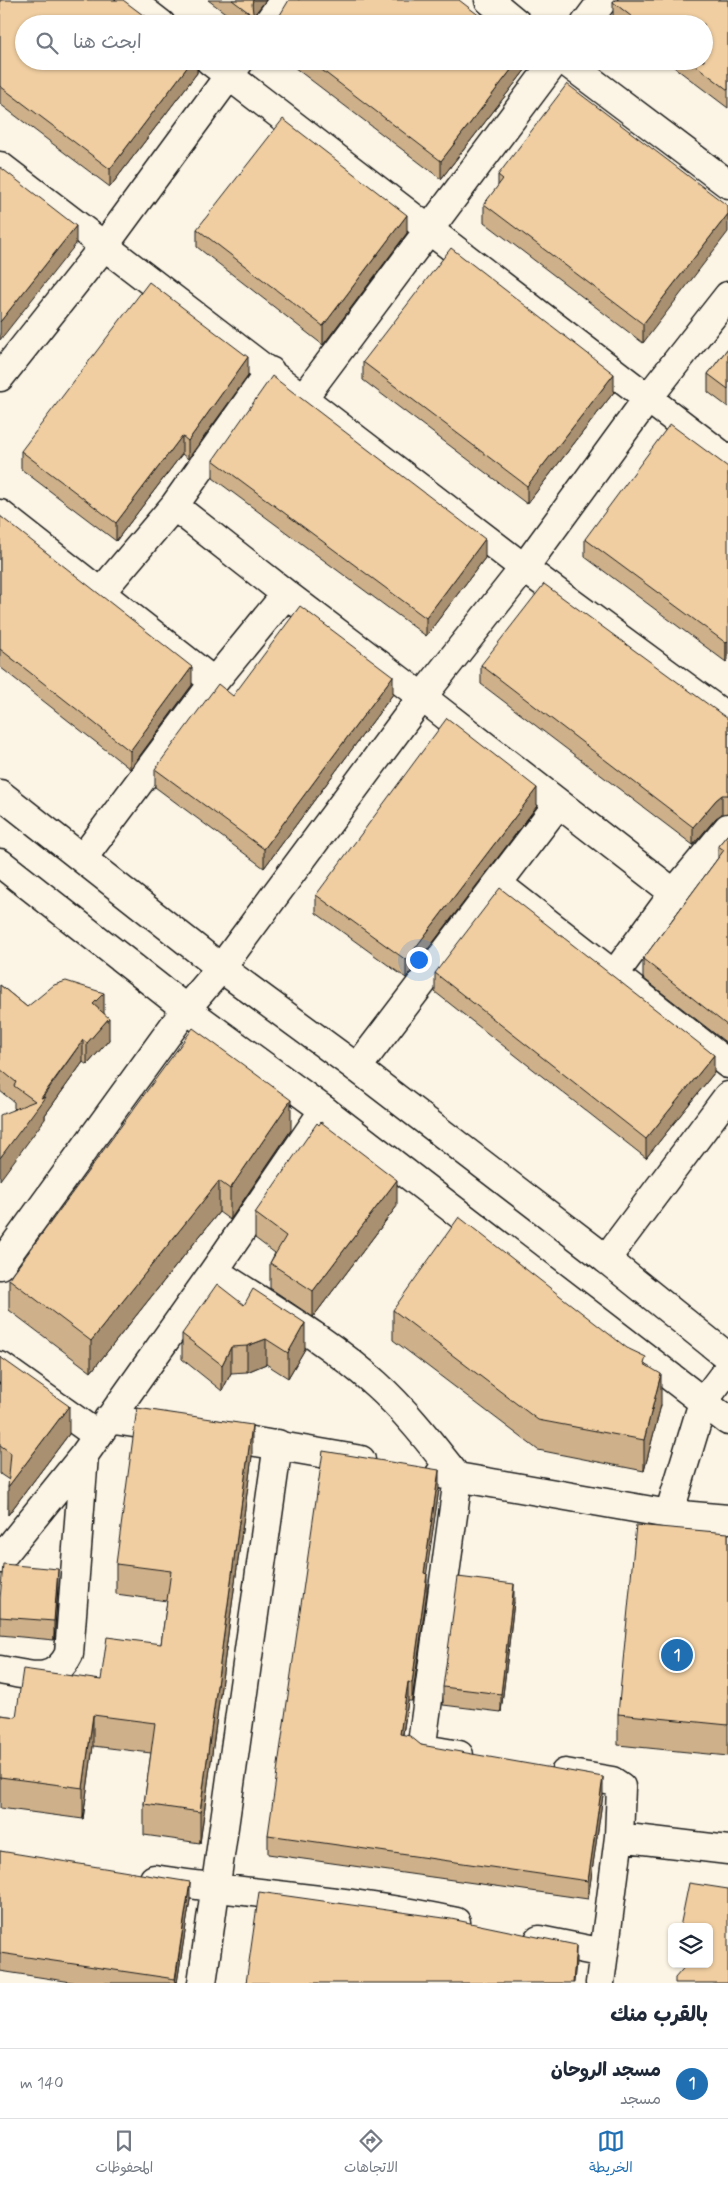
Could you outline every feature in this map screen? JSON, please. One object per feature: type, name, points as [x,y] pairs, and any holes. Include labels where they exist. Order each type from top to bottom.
[{"type":"street","points":[[130,0],[149,15]]},
{"type":"street","points":[[273,15],[284,0]]},
{"type":"street","points":[[489,0],[507,15]]},
{"type":"street","points":[[592,15],[604,0]]},
{"type":"street","points":[[0,376],[104,246],[224,70]]},
{"type":"street","points":[[232,70],[428,230],[728,460]]},
{"type":"street","points":[[303,398],[548,70]]},
{"type":"street","points":[[577,70],[728,184]]},
{"type":"street","points":[[0,166],[270,371],[524,568],[726,712]]},
{"type":"street","points":[[0,1266],[186,1009],[221,968],[422,697],[524,568],[648,398],[728,296]]},
{"type":"street","points":[[100,593],[174,506],[270,371]]},
{"type":"street","points":[[174,506],[674,893]]},
{"type":"street","points":[[0,514],[214,682]]},
{"type":"street","points":[[83,858],[214,682],[286,594]]},
{"type":"street","points":[[0,794],[221,968],[357,1068],[606,1259],[728,1357]]},
{"type":"street","points":[[357,1068],[558,804]]},
{"type":"street","points":[[614,975],[674,893],[728,828]]},
{"type":"street","points":[[0,863],[186,1009],[324,1110],[728,1421]]},
{"type":"street","points":[[498,884],[728,1064]]},
{"type":"street","points":[[606,1259],[728,1096]]},
{"type":"street","points":[[0,1559],[96,1436],[214,1271],[324,1110]]},
{"type":"street","points":[[214,1271],[339,1353],[376,1384],[411,1419],[458,1478],[423,1745],[430,1750],[487,1760]]},
{"type":"street","points":[[0,1366],[96,1436],[278,1444],[382,1464]]},
{"type":"street","points":[[669,1514],[703,1402],[728,1369]]},
{"type":"street","points":[[0,1670],[40,1677],[54,1673],[63,1666],[69,1654],[96,1436]]},
{"type":"street","points":[[202,1983],[278,1444]]},
{"type":"street","points":[[420,1471],[669,1514],[728,1519]]},
{"type":"street","points":[[545,1769],[617,1783],[621,1787],[618,1837],[600,1983]]},
{"type":"street","points":[[618,1837],[728,1850]]},
{"type":"street","points":[[128,1874],[216,1889],[401,1911],[478,1927]]},
{"type":"street","points":[[517,1935],[604,1953]]},
{"type":"building","points":[[0,0],[123,0],[143,15],[15,15],[15,70],[185,70],[110,169],[0,86]]},
{"type":"building","points":[[232,0],[253,0],[255,15]]},
{"type":"building","points":[[289,0],[459,0],[478,15],[280,15]]},
{"type":"building","points":[[615,0],[728,0],[728,90],[702,70],[713,70],[713,15],[630,15],[613,2]]},
{"type":"building","points":[[322,70],[511,70],[441,161]]},
{"type":"building","points":[[567,84],[728,206],[728,214],[643,324],[484,204],[503,179],[498,175]]},
{"type":"building","points":[[283,119],[407,215],[323,326],[197,229]]},
{"type":"building","points":[[0,167],[76,226],[0,322]]},
{"type":"building","points":[[451,248],[614,374],[527,486],[363,362]]},
{"type":"building","points":[[149,282],[248,357],[188,441],[182,436],[116,523],[21,451]]},
{"type":"building","points":[[728,348],[728,389],[708,374]]},
{"type":"building","points":[[272,376],[485,539],[426,618],[213,460]]},
{"type":"building","points":[[670,424],[728,467],[728,641],[726,643],[585,539]]},
{"type":"building","points":[[0,516],[192,667],[130,751],[0,649]]},
{"type":"building","points":[[544,584],[728,719],[728,795],[722,795],[716,800],[693,827],[481,665]]},
{"type":"building","points":[[300,606],[393,676],[264,849],[155,769],[218,684],[233,696]]},
{"type":"building","points":[[447,718],[537,788],[406,960],[316,895]]},
{"type":"building","points":[[728,834],[728,1026],[643,959],[724,850],[718,846]]},
{"type":"building","points":[[500,888],[714,1055],[646,1139],[435,973]]},
{"type":"building","points":[[66,981],[104,993],[93,1004],[109,1018],[87,1043],[83,1040],[41,1098],[45,1097],[0,1158],[0,1115],[35,1101],[14,1086],[16,1082],[0,1069],[0,985],[27,1007],[54,985]]},
{"type":"building","points":[[193,1028],[291,1100],[230,1189],[219,1181],[91,1341],[9,1279]]},
{"type":"building","points":[[321,1122],[397,1180],[313,1291],[270,1263],[286,1236],[255,1213],[317,1123],[319,1125]]},
{"type":"building","points":[[459,1217],[627,1348],[646,1357],[644,1364],[661,1374],[644,1440],[538,1420],[393,1310]]},
{"type":"building","points":[[217,1284],[244,1305],[253,1289],[305,1323],[288,1353],[266,1339],[247,1346],[231,1347],[222,1365],[182,1334]]},
{"type":"building","points":[[0,1357],[69,1406],[8,1487],[11,1453],[0,1445]]},
{"type":"building","points":[[137,1408],[252,1425],[200,1812],[144,1804],[155,1723],[93,1715],[83,1788],[0,1777],[0,1715],[16,1717],[23,1669],[101,1680],[107,1637],[161,1644],[171,1571],[116,1564]]},
{"type":"building","points":[[323,1451],[439,1470],[424,1573],[427,1574],[412,1683],[408,1682],[400,1734],[410,1736],[421,1745],[603,1777],[588,1881],[268,1835]]},
{"type":"building","points":[[636,1525],[728,1533],[728,1725],[618,1714]]},
{"type":"building","points":[[3,1564],[58,1569],[54,1621],[0,1617]]},
{"type":"building","points":[[458,1577],[514,1584],[501,1694],[443,1687]]},
{"type":"building","points":[[0,1851],[190,1882],[175,1979],[0,1953]]},
{"type":"building","points":[[689,1883],[728,1889],[728,1983],[675,1983],[675,1978],[684,1968],[713,1968],[713,1923],[681,1923]]},
{"type":"building","points":[[259,1892],[451,1919],[576,1945],[573,1983],[246,1983]]},
{"type":"place","name":"مسجد الروحان","points":[[677,1655]]}]
